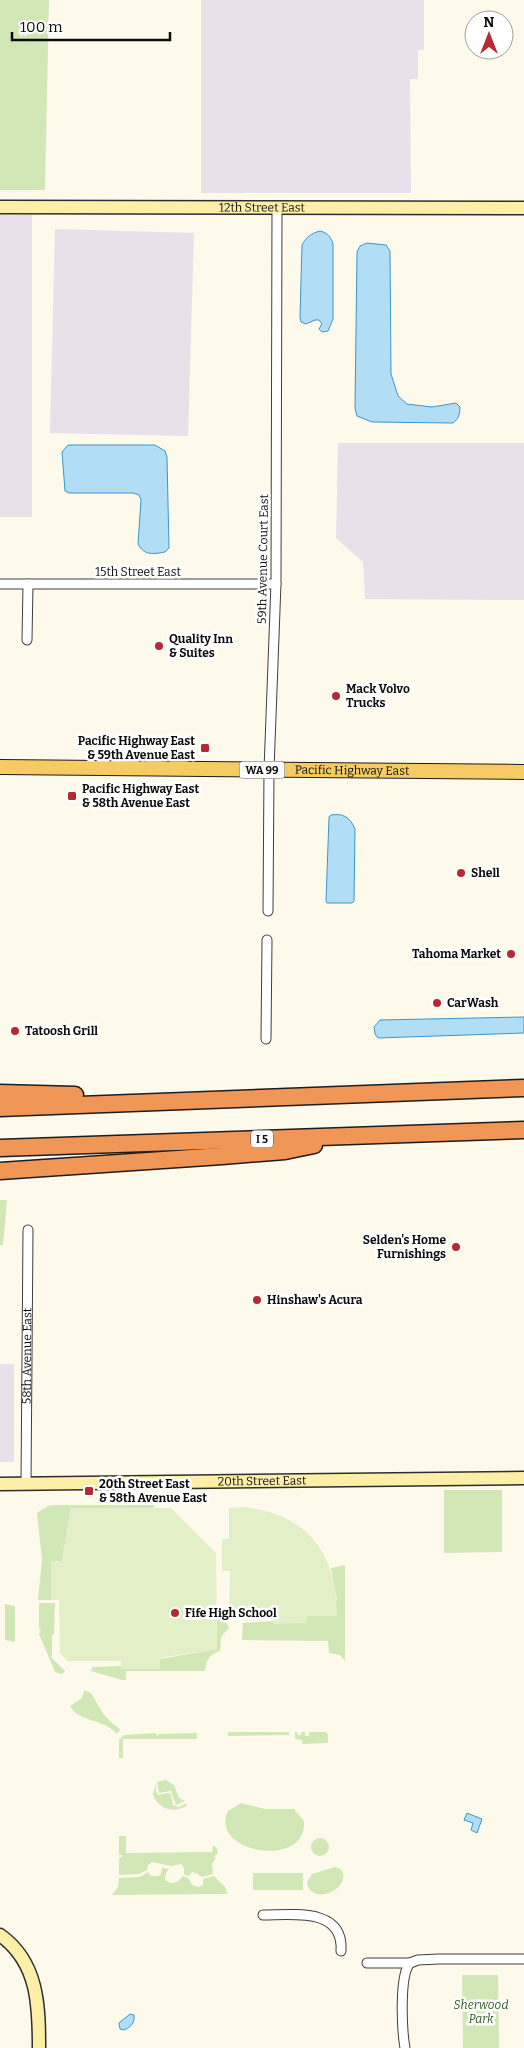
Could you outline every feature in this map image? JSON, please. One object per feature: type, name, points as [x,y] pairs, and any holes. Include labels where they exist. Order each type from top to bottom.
[{"type":"highway","points":[[0,1108],[524,1088]]},
{"type":"highway","points":[[0,1093],[242,1100]]},
{"type":"highway","name":"I 5","points":[[0,1148],[524,1130]]},
{"type":"highway","points":[[0,1171],[286,1151],[369,1135]]},
{"type":"main road","name":"Pacific Highway East","points":[[0,767],[524,772]]},
{"type":"street","name":"12th Street East","points":[[0,207],[524,208]]},
{"type":"street","name":"59th Avenue Court East","points":[[268,911],[269,770],[276,584],[277,208]]},
{"type":"street","name":"15th Street East","points":[[0,584],[276,584]]},
{"type":"street","points":[[27,640],[28,584]]},
{"type":"street","points":[[266,1039],[267,940]]},
{"type":"street","name":"58th Avenue East","points":[[26,1484],[28,1230]]},
{"type":"street","name":"20th Street East","points":[[0,1484],[524,1478]]},
{"type":"street","points":[[263,1915],[307,1915],[325,1919],[331,1924],[341,1939],[341,1951]]},
{"type":"street","points":[[4,1938],[23,1959],[34,1982],[38,2007],[39,2048]]},
{"type":"street","points":[[367,1963],[410,1963],[418,1960],[439,1958],[524,1959]]},
{"type":"street","points":[[404,2048],[403,1983],[405,1971],[410,1963]]},
{"type":"shaded area","points":[[201,0],[424,0],[424,50],[418,50],[418,79],[410,79],[411,193],[201,193]]},
{"type":"shaded area","points":[[0,215],[32,215],[32,517],[0,517]]},
{"type":"shaded area","points":[[55,229],[194,233],[188,436],[50,433]]},
{"type":"shaded area","points":[[338,443],[524,443],[524,600],[365,599],[363,562],[336,538]]},
{"type":"shaded area","points":[[0,1364],[14,1364],[14,1462],[0,1462]]},
{"type":"green space","points":[[0,0],[49,0],[45,190],[0,190]]},
{"type":"green space","points":[[0,1200],[7,1200],[3,1245],[0,1245]]},
{"type":"green space","points":[[444,1490],[502,1490],[502,1552],[444,1553]]},
{"type":"green space","points":[[154,1505],[154,1508],[71,1508],[62,1561],[51,1562],[51,1600],[38,1600],[42,1560],[37,1513],[48,1506]]},
{"type":"green space","points":[[244,1507],[266,1511],[286,1518],[302,1528],[314,1541],[324,1556],[331,1574],[336,1594],[337,1616],[307,1616],[306,1623],[273,1624],[273,1616],[238,1616],[229,1608],[230,1571],[222,1571],[222,1539],[229,1539],[229,1508]]},
{"type":"green space","points":[[71,1508],[171,1508],[216,1553],[217,1649],[160,1658],[160,1669],[121,1669],[121,1661],[68,1661],[60,1653],[59,1600],[51,1600],[51,1561],[62,1561]]},
{"type":"green space","points":[[345,1565],[345,1661],[340,1655],[329,1653],[328,1641],[242,1640],[243,1623],[274,1621],[273,1623],[306,1623],[306,1616],[337,1600],[331,1568]]},
{"type":"green space","points":[[39,1603],[55,1603],[51,1657],[64,1670],[65,1672],[61,1674],[55,1672],[39,1634],[41,1629],[39,1629]]},
{"type":"green space","points":[[5,1604],[15,1606],[15,1642],[5,1640]]},
{"type":"green space","points":[[217,1613],[227,1623],[229,1628],[221,1637],[220,1651],[209,1658],[205,1671],[126,1671],[126,1680],[122,1680],[91,1671],[92,1667],[121,1666],[121,1669],[160,1669],[160,1659],[217,1649]]},
{"type":"green space","points":[[84,1690],[91,1693],[106,1717],[120,1729],[119,1732],[116,1733],[110,1728],[85,1718],[74,1711],[70,1706],[82,1698]]},
{"type":"green space","points":[[228,1732],[289,1732],[289,1735],[228,1736]]},
{"type":"green space","points":[[295,1732],[301,1735],[301,1732],[305,1732],[305,1736],[309,1736],[309,1732],[326,1732],[328,1743],[302,1744],[302,1740],[295,1739]]},
{"type":"green space","points":[[156,1733],[157,1736],[159,1734],[197,1733],[197,1739],[123,1739],[123,1758],[119,1758],[119,1740],[124,1735]]},
{"type":"green space","points":[[166,1780],[174,1785],[179,1798],[185,1801],[176,1805],[171,1791],[159,1793],[157,1782]]},
{"type":"green space","points":[[156,1783],[158,1795],[171,1794],[173,1805],[179,1807],[185,1804],[188,1805],[173,1810],[163,1807],[153,1795]]},
{"type":"green space","points":[[241,1803],[265,1809],[294,1809],[304,1821],[301,1836],[291,1846],[276,1850],[260,1850],[244,1846],[232,1837],[226,1825],[228,1811]]},
{"type":"green space","points":[[119,1836],[126,1836],[126,1853],[212,1852],[213,1845],[217,1848],[218,1853],[214,1857],[216,1858],[212,1864],[213,1874],[202,1877],[192,1872],[189,1876],[184,1874],[184,1868],[181,1864],[171,1866],[152,1862],[148,1865],[147,1870],[139,1874],[119,1875],[119,1858],[122,1855],[119,1855]]},
{"type":"green space","points":[[320,1838],[326,1841],[329,1847],[326,1853],[320,1856],[314,1853],[311,1847],[314,1841]]},
{"type":"green space","points":[[335,1867],[341,1869],[343,1876],[342,1883],[337,1888],[323,1894],[315,1894],[310,1890],[307,1882],[312,1874]]},
{"type":"green space","points":[[162,1868],[169,1869],[165,1880],[171,1883],[177,1882],[183,1876],[189,1879],[192,1885],[199,1887],[203,1885],[203,1879],[214,1876],[226,1888],[227,1894],[112,1895],[118,1887],[119,1878],[140,1877],[148,1872],[151,1876],[159,1876]]},
{"type":"green space","points":[[253,1873],[303,1873],[303,1890],[253,1890]]},
{"type":"green space","name":"Sherwood Park","points":[[462,1975],[498,1975],[499,2048],[463,2048]]},
{"type":"water","points":[[320,231],[329,236],[333,244],[333,319],[328,331],[322,332],[319,329],[322,324],[319,320],[306,324],[301,322],[300,317],[302,245],[310,236]]},
{"type":"water","points":[[367,243],[386,245],[390,251],[391,374],[398,396],[407,404],[432,407],[456,403],[460,407],[460,412],[458,418],[453,423],[372,422],[357,416],[355,408],[357,252],[360,246]]},
{"type":"water","points":[[68,445],[155,445],[165,451],[167,457],[169,548],[165,552],[153,554],[146,552],[138,544],[141,500],[139,495],[133,493],[69,493],[65,491],[62,452]]},
{"type":"water","points":[[331,815],[346,817],[351,821],[355,829],[354,901],[352,903],[327,903],[326,901],[329,817]]},
{"type":"water","points":[[524,1017],[524,1033],[378,1038],[374,1027],[380,1020]]},
{"type":"water","points":[[467,1813],[482,1819],[477,1833],[471,1830],[473,1823],[464,1820]]},
{"type":"water","points":[[130,2014],[134,2015],[132,2024],[129,2028],[120,2029],[119,2023]]},
{"type":"place","name":"Quality Inn & Suites","points":[[159,646]]},
{"type":"place","name":"Mack Volvo Trucks","points":[[336,696]]},
{"type":"place","name":"Pacific Highway East & 59th Avenue East","points":[[205,748]]},
{"type":"place","name":"Pacific Highway East & 58th Avenue East","points":[[72,796]]},
{"type":"place","name":"Shell","points":[[461,873]]},
{"type":"place","name":"Tahoma Market","points":[[511,954]]},
{"type":"place","name":"CarWash","points":[[437,1003]]},
{"type":"place","name":"Tatoosh Grill","points":[[15,1031]]},
{"type":"place","name":"Selden's Home Furnishings","points":[[456,1247]]},
{"type":"place","name":"Hinshaw's Acura","points":[[257,1300]]},
{"type":"place","name":"20th Street East & 58th Avenue East","points":[[89,1491]]},
{"type":"place","name":"Fife High School","points":[[175,1613]]}]
